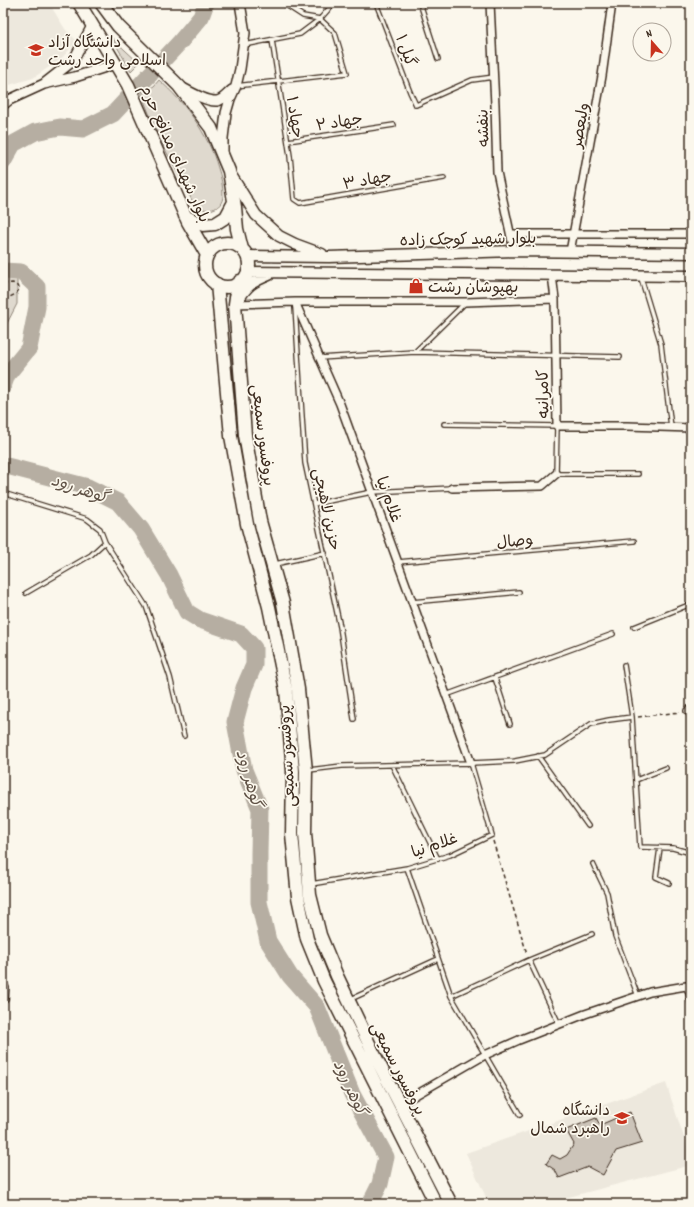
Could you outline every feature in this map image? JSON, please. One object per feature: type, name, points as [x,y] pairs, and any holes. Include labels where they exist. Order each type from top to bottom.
[{"type":"main road","name":"بلوار شهدای مدافع حرم","points":[[79,3],[128,85],[185,216],[207,255]]},
{"type":"main road","name":"بلوار شهدای مدافع حرم","points":[[101,3],[118,26],[179,86],[211,128],[229,171],[237,229],[244,252]]},
{"type":"main road","points":[[229,171],[256,214],[279,236],[329,257]]},
{"type":"main road","points":[[185,216],[203,225],[215,224],[226,217],[234,202]]},
{"type":"main road","points":[[227,243],[235,245],[244,252],[248,264],[244,277],[235,285],[223,286],[210,279],[206,272],[205,263],[207,255],[212,248],[219,244],[227,243]]},
{"type":"main road","name":"بلوار شهید کوچک زاده","points":[[244,252],[329,257],[514,251],[691,253]]},
{"type":"main road","points":[[244,277],[274,272],[691,276]]},
{"type":"main road","points":[[236,304],[244,290],[250,284],[274,272]]},
{"type":"main road","name":"پروفسور سمیعی","points":[[244,277],[236,297],[244,436],[260,521],[283,603],[298,689],[306,771],[305,833],[310,895],[320,935],[348,1000],[451,1204]]},
{"type":"main road","name":"پروفسور سمیعی","points":[[217,284],[231,436],[247,524],[269,607],[286,690],[293,771],[292,834],[298,897],[307,939],[324,981],[436,1204]]},
{"type":"street","points":[[223,156],[223,138],[226,113],[236,86],[245,33],[240,3]]},
{"type":"street","name":"بنفشه","points":[[490,3],[497,172],[514,251]]},
{"type":"street","name":"ولیعصر","points":[[570,252],[602,76],[612,3]]},
{"type":"street","points":[[44,84],[73,61],[92,26]]},
{"type":"street","points":[[3,105],[9,100],[44,84],[75,77],[115,64]]},
{"type":"street","points":[[179,86],[192,94],[216,101],[223,98],[236,86]]},
{"type":"street","points":[[511,234],[691,234]]},
{"type":"street","name":"کامرانیه","points":[[552,275],[555,299],[557,426],[691,428]]},
{"type":"street","points":[[236,304],[295,302],[466,302],[555,299]]},
{"type":"street","name":"غلام نیا","points":[[295,302],[340,404],[471,763]]},
{"type":"street","points":[[452,488],[542,486],[556,474]]},
{"type":"street","points":[[400,1104],[485,1055],[519,1040],[559,1024],[650,992],[688,986]]},
{"type":"lane","points":[[236,86],[347,72],[335,33],[320,19],[303,16],[283,3]]},
{"type":"lane","points":[[243,46],[300,34],[320,19],[334,3]]},
{"type":"lane","name":"گیل ۱","points":[[376,3],[416,105],[472,80],[494,77]]},
{"type":"lane","points":[[420,3],[438,59]]},
{"type":"lane","name":"جهاد ۱","points":[[272,40],[288,142],[294,199]]},
{"type":"lane","name":"جهاد ۲","points":[[288,142],[394,125]]},
{"type":"lane","name":"جهاد ۳","points":[[294,199],[300,203],[444,178]]},
{"type":"lane","points":[[641,276],[661,344],[671,427]]},
{"type":"lane","name":"حزین لاهیجی","points":[[295,302],[305,463],[340,626],[354,719]]},
{"type":"lane","points":[[415,352],[466,302]]},
{"type":"lane","points":[[320,358],[415,352],[620,357]]},
{"type":"lane","points":[[444,424],[557,426],[556,474],[638,474]]},
{"type":"lane","points":[[314,504],[372,492],[452,488]]},
{"type":"lane","points":[[3,493],[86,520],[100,529],[105,542],[146,606],[170,677],[184,736]]},
{"type":"lane","name":"وصال","points":[[398,562],[634,541]]},
{"type":"lane","points":[[26,593],[91,555],[105,542]]},
{"type":"lane","points":[[272,565],[325,553]]},
{"type":"lane","points":[[412,602],[519,592]]},
{"type":"lane","points":[[634,627],[691,604]]},
{"type":"lane","points":[[446,695],[613,634]]},
{"type":"lane","points":[[624,664],[632,717],[640,847],[673,848],[691,853]]},
{"type":"lane","points":[[495,678],[510,724]]},
{"type":"lane","points":[[306,771],[342,766],[515,761],[545,755],[592,724],[632,717]]},
{"type":"lane","points":[[538,756],[588,826]]},
{"type":"lane","name":"غلام نیا","points":[[309,884],[407,868],[450,856],[492,835],[471,763]]},
{"type":"lane","points":[[392,765],[438,859]]},
{"type":"lane","points":[[636,780],[666,768]]},
{"type":"lane","points":[[660,848],[656,878],[669,883]]},
{"type":"lane","points":[[593,864],[607,893],[615,936],[638,996]]},
{"type":"lane","points":[[407,868],[451,996],[520,1115]]},
{"type":"lane","points":[[451,996],[529,960],[592,934]]},
{"type":"lane","points":[[348,1000],[438,959]]},
{"type":"lane","points":[[529,960],[559,1024]]},
{"type":"lane","points":[[3,979],[7,988],[6,1000],[3,1002]]},
{"type":"lane","points":[[688,986],[691,1005]]},
{"type":"path","points":[[3,284],[14,283],[20,288],[16,294],[3,300]]},
{"type":"path","points":[[632,717],[689,710]]},
{"type":"path","points":[[492,835],[529,960]]},
{"type":"shaded area","name":"دانشگاه آزاد اسلامی واحد رشت","points":[[3,3],[49,3],[65,29],[77,41],[61,59],[33,78],[6,86],[3,83]]},
{"type":"shaded area","points":[[112,38],[139,63],[131,71]]},
{"type":"shaded area","points":[[159,80],[186,109],[202,131],[214,155],[219,171],[223,195],[220,205],[216,208],[208,210],[194,204],[158,136],[141,93],[154,86]]},
{"type":"shaded area","points":[[3,276],[17,278],[17,304],[3,331]]},
{"type":"shaded area","name":"دانشگاه راهبرد شمال","points":[[666,1083],[691,1159],[691,1165],[542,1204],[489,1204],[466,1153]]},
{"type":"building","name":"دانشگاه راهبرد شمال","points":[[630,1112],[642,1143],[616,1151],[603,1175],[588,1167],[559,1178],[555,1170],[546,1164],[552,1155],[560,1159],[567,1155],[574,1144],[566,1130],[596,1118],[600,1125]]},
{"type":"waterway","name":"گوهر رود","points":[[3,162],[13,144],[35,132],[60,127],[83,129],[113,114],[180,42],[201,17],[206,3]]},
{"type":"waterway","name":"گوهر رود","points":[[3,271],[21,272],[37,287],[37,307],[29,348],[7,375],[3,386]]},
{"type":"waterway","name":"گوهر رود","points":[[3,465],[88,487],[118,502],[141,529],[169,575],[187,612],[200,620],[241,634],[254,648],[254,665],[244,688],[235,722],[244,770],[260,809],[259,902],[268,941],[290,976],[317,1007],[352,1094],[386,1157],[380,1184],[370,1204]]},
{"type":"place","name":"دانشگاه آزاد اسلامی واحد رشت","points":[[36,50]]},
{"type":"place","name":"بهپوشان رشت","points":[[416,286]]},
{"type":"place","name":"دانشگاه راهبرد شمال","points":[[622,1118]]}]
